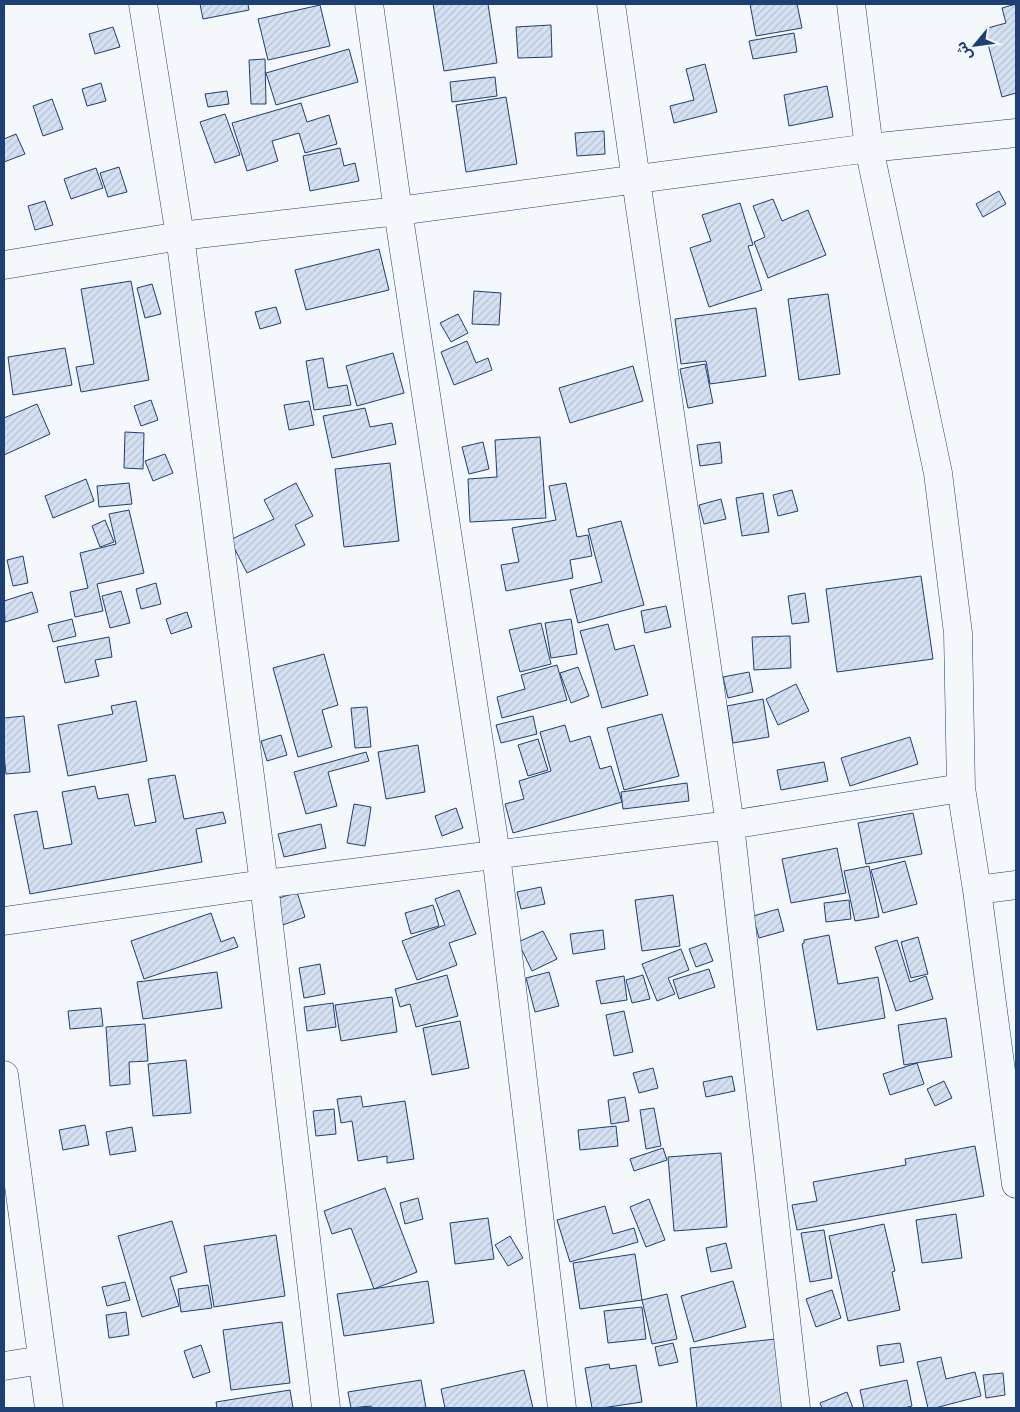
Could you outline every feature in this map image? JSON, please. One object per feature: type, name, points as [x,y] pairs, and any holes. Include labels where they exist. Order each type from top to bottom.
[{"type":"street","points":[[143,4],[180,236],[264,884],[326,1408]]},
{"type":"street","points":[[369,4],[398,211],[496,854],[562,1408]]},
{"type":"street","points":[[611,4],[730,825],[796,1408]]},
{"type":"street","points":[[851,4],[870,148],[938,473],[958,633],[961,788],[978,890],[1016,1184]]},
{"type":"street","points":[[4,265],[180,236],[398,211],[870,148],[1016,133]]},
{"type":"street","points":[[4,921],[264,884],[730,825],[961,788]]},
{"type":"street","points":[[978,890],[1016,885]]},
{"type":"street","points":[[4,1075],[49,1408]]},
{"type":"street","points":[[4,1366],[42,1360]]},
{"type":"building","points":[[200,4],[248,4],[249,10],[203,19]]},
{"type":"building","points":[[433,4],[488,4],[497,63],[444,71]]},
{"type":"building","points":[[750,4],[797,4],[802,28],[756,36]]},
{"type":"building","points":[[1016,4],[1016,93],[1002,97],[984,29],[1006,23],[1002,8]]},
{"type":"building","points":[[320,5],[330,46],[268,60],[258,19]]},
{"type":"building","points":[[551,25],[552,57],[518,58],[516,27]]},
{"type":"building","points":[[113,27],[120,47],[95,54],[89,34]]},
{"type":"building","points":[[794,33],[797,52],[753,59],[749,41]]},
{"type":"building","points":[[349,49],[358,82],[276,105],[266,73]]},
{"type":"building","points":[[265,59],[266,104],[251,104],[249,60]]},
{"type":"building","points":[[705,64],[717,112],[674,123],[670,106],[694,100],[686,69]]},
{"type":"building","points":[[495,77],[497,96],[452,102],[450,82]]},
{"type":"building","points":[[101,83],[106,101],[87,106],[82,89]]},
{"type":"building","points":[[827,86],[833,117],[789,126],[784,95]]},
{"type":"building","points":[[227,91],[229,104],[208,107],[205,94]]},
{"type":"building","points":[[506,97],[517,164],[466,172],[456,105]]},
{"type":"building","points":[[52,99],[63,129],[43,136],[33,106]]},
{"type":"building","points":[[301,103],[307,122],[329,115],[337,144],[305,153],[299,133],[272,141],[278,161],[247,171],[232,123]]},
{"type":"building","points":[[225,114],[240,155],[215,163],[200,122]]},
{"type":"building","points":[[604,131],[605,154],[577,156],[575,133]]},
{"type":"building","points":[[16,134],[25,154],[4,162],[4,139]]},
{"type":"building","points":[[340,148],[344,166],[355,163],[359,181],[310,191],[303,156]]},
{"type":"building","points":[[119,167],[127,192],[108,197],[100,173]]},
{"type":"building","points":[[96,168],[103,188],[71,199],[64,179]]},
{"type":"building","points":[[999,191],[1006,204],[983,217],[976,204]]},
{"type":"building","points":[[773,199],[782,221],[808,210],[826,255],[768,278],[754,242],[765,237],[753,206]]},
{"type":"building","points":[[45,201],[53,225],[35,230],[28,206]]},
{"type":"building","points":[[740,203],[753,245],[748,246],[762,290],[709,307],[690,248],[711,241],[702,215]]},
{"type":"building","points":[[379,249],[389,290],[306,310],[295,270]]},
{"type":"building","points":[[131,281],[149,380],[81,392],[76,367],[94,364],[81,289]]},
{"type":"building","points":[[152,284],[161,314],[145,318],[137,288]]},
{"type":"building","points":[[474,291],[501,293],[499,325],[472,324]]},
{"type":"building","points":[[828,294],[840,374],[799,380],[788,299]]},
{"type":"building","points":[[276,307],[281,323],[260,329],[255,312]]},
{"type":"building","points":[[756,308],[766,376],[710,384],[706,361],[681,364],[675,319]]},
{"type":"building","points":[[458,314],[468,333],[451,342],[440,323]]},
{"type":"building","points":[[467,341],[476,363],[488,358],[492,370],[454,385],[441,352]]},
{"type":"building","points":[[65,348],[72,385],[13,395],[8,357]]},
{"type":"building","points":[[393,353],[404,393],[357,406],[346,366]]},
{"type":"building","points":[[323,358],[328,388],[347,385],[351,405],[314,410],[306,361]]},
{"type":"building","points":[[705,364],[713,403],[688,408],[680,369]]},
{"type":"building","points":[[633,366],[643,401],[570,423],[559,388]]},
{"type":"building","points":[[151,400],[158,420],[141,426],[134,406]]},
{"type":"building","points":[[309,401],[314,425],[289,430],[284,405]]},
{"type":"building","points":[[37,404],[50,434],[4,455],[4,418]]},
{"type":"building","points":[[365,408],[370,427],[392,423],[396,444],[332,458],[323,416]]},
{"type":"building","points":[[125,432],[144,433],[143,469],[124,468]]},
{"type":"building","points":[[540,437],[546,518],[470,522],[468,479],[497,477],[495,440]]},
{"type":"building","points":[[483,442],[489,469],[469,474],[462,447]]},
{"type":"building","points":[[720,442],[722,463],[700,466],[697,445]]},
{"type":"building","points":[[165,454],[173,473],[153,481],[145,461]]},
{"type":"building","points":[[390,463],[399,541],[344,547],[335,469]]},
{"type":"building","points":[[86,479],[94,501],[53,518],[45,496]]},
{"type":"building","points":[[129,483],[132,504],[99,507],[97,486]]},
{"type":"building","points":[[296,483],[313,516],[295,525],[305,545],[247,573],[230,540],[274,519],[264,500]]},
{"type":"building","points":[[566,483],[577,537],[588,535],[592,556],[570,560],[573,578],[506,591],[501,565],[519,562],[512,528],[556,520],[549,486]]},
{"type":"building","points":[[792,490],[798,511],[778,516],[773,495]]},
{"type":"building","points":[[763,493],[769,532],[742,536],[736,498]]},
{"type":"building","points":[[721,499],[726,519],[704,524],[699,505]]},
{"type":"building","points":[[129,510],[144,573],[97,584],[103,611],[75,617],[70,592],[88,588],[80,553],[116,544],[109,514]]},
{"type":"building","points":[[105,520],[114,542],[100,547],[92,526]]},
{"type":"building","points":[[621,521],[644,605],[578,623],[570,590],[602,582],[588,529]]},
{"type":"building","points":[[23,556],[28,583],[13,586],[7,560]]},
{"type":"building","points":[[921,576],[933,659],[837,672],[826,589]]},
{"type":"building","points":[[156,583],[161,604],[141,609],[136,589]]},
{"type":"building","points":[[121,591],[130,623],[110,628],[102,596]]},
{"type":"building","points":[[32,592],[38,612],[5,622],[4,601]]},
{"type":"building","points":[[805,593],[809,622],[792,624],[788,596]]},
{"type":"building","points":[[666,606],[671,627],[645,633],[641,611]]},
{"type":"building","points":[[187,612],[192,627],[171,634],[166,619]]},
{"type":"building","points":[[72,619],[76,636],[53,642],[48,625]]},
{"type":"building","points":[[571,619],[577,654],[551,658],[545,623]]},
{"type":"building","points":[[541,623],[551,664],[520,672],[509,630]]},
{"type":"building","points":[[608,624],[615,650],[634,645],[648,695],[602,708],[580,631]]},
{"type":"building","points":[[790,636],[791,668],[754,670],[752,637]]},
{"type":"building","points":[[109,637],[112,657],[95,660],[99,676],[65,683],[57,647]]},
{"type":"building","points":[[324,654],[338,705],[322,710],[332,747],[298,757],[273,668]]},
{"type":"building","points":[[557,665],[567,700],[502,718],[497,697],[525,689],[521,675]]},
{"type":"building","points":[[578,667],[589,696],[571,703],[560,673]]},
{"type":"building","points":[[749,672],[753,692],[728,698],[723,677]]},
{"type":"building","points":[[796,684],[809,711],[778,725],[766,699]]},
{"type":"building","points":[[763,699],[769,737],[733,743],[727,706]]},
{"type":"building","points":[[136,701],[147,761],[68,776],[58,725],[113,714],[111,706]]},
{"type":"building","points":[[367,707],[371,747],[355,748],[351,708]]},
{"type":"building","points":[[662,714],[679,776],[624,790],[607,728]]},
{"type":"building","points":[[24,716],[30,772],[6,774],[4,718]]},
{"type":"building","points":[[533,716],[537,734],[501,743],[496,725]]},
{"type":"building","points":[[565,725],[570,742],[590,736],[600,769],[611,766],[622,802],[513,833],[505,804],[524,799],[519,781],[551,771],[540,732]]},
{"type":"building","points":[[281,735],[287,755],[267,761],[261,741]]},
{"type":"building","points":[[910,737],[918,764],[850,786],[841,758]]},
{"type":"building","points":[[538,739],[548,770],[528,776],[518,745]]},
{"type":"building","points":[[418,745],[425,792],[386,799],[378,752]]},
{"type":"building","points":[[366,752],[369,761],[328,772],[337,806],[306,814],[294,772]]},
{"type":"building","points":[[824,762],[828,781],[781,790],[777,770]]},
{"type":"building","points":[[175,775],[184,819],[223,812],[226,823],[196,829],[202,862],[30,894],[14,815],[37,811],[44,849],[72,844],[62,792],[95,786],[98,799],[128,794],[135,826],[156,822],[148,779]]},
{"type":"building","points":[[687,783],[689,801],[623,809],[621,792]]},
{"type":"building","points":[[354,804],[371,807],[365,846],[347,843]]},
{"type":"building","points":[[456,808],[463,828],[442,836],[435,816]]},
{"type":"building","points":[[913,813],[922,854],[866,864],[858,823]]},
{"type":"building","points":[[321,824],[326,848],[284,857],[278,834]]},
{"type":"building","points":[[837,848],[846,893],[791,903],[782,859]]},
{"type":"building","points":[[905,861],[917,904],[883,913],[871,870]]},
{"type":"building","points":[[869,866],[879,917],[855,921],[844,871]]},
{"type":"building","points":[[541,887],[545,904],[521,909],[517,892]]},
{"type":"building","points":[[459,890],[476,934],[449,943],[457,965],[417,980],[402,941],[445,925],[435,899]]},
{"type":"building","points":[[297,892],[305,917],[280,926],[271,901]]},
{"type":"building","points":[[673,895],[680,946],[642,951],[635,900]]},
{"type":"building","points":[[849,900],[851,919],[826,922],[824,903]]},
{"type":"building","points":[[433,905],[439,926],[411,934],[405,913]]},
{"type":"building","points":[[778,909],[784,931],[759,938],[753,916]]},
{"type":"building","points":[[211,913],[221,942],[234,937],[238,947],[144,979],[131,941]]},
{"type":"building","points":[[603,930],[605,949],[573,954],[570,934]]},
{"type":"building","points":[[543,931],[557,959],[532,971],[518,942]]},
{"type":"building","points":[[829,935],[838,984],[878,977],[885,1018],[817,1030],[802,944],[804,940]]},
{"type":"building","points":[[918,937],[928,974],[911,978],[901,942]]},
{"type":"building","points":[[897,940],[910,982],[926,976],[933,999],[896,1011],[875,947]]},
{"type":"building","points":[[706,943],[713,961],[696,967],[689,949]]},
{"type":"building","points":[[681,949],[689,970],[668,978],[675,994],[657,1001],[642,964]]},
{"type":"building","points":[[320,964],[325,994],[304,998],[299,968]]},
{"type":"building","points":[[709,969],[715,987],[679,999],[673,980]]},
{"type":"building","points":[[217,972],[222,1008],[143,1019],[137,982]]},
{"type":"building","points":[[549,972],[559,1006],[535,1012],[526,978]]},
{"type":"building","points":[[447,975],[458,1016],[416,1027],[410,1004],[400,1007],[395,989]]},
{"type":"building","points":[[643,975],[650,999],[632,1003],[626,980]]},
{"type":"building","points":[[624,976],[627,1000],[601,1004],[596,981]]},
{"type":"building","points":[[392,997],[397,1032],[341,1041],[335,1005]]},
{"type":"building","points":[[333,1003],[336,1027],[307,1031],[304,1007]]},
{"type":"building","points":[[101,1008],[103,1026],[70,1029],[68,1011]]},
{"type":"building","points":[[624,1011],[633,1052],[614,1056],[606,1015]]},
{"type":"building","points":[[946,1018],[952,1057],[904,1065],[898,1025]]},
{"type":"building","points":[[460,1021],[469,1068],[432,1075],[423,1028]]},
{"type":"building","points":[[145,1024],[148,1061],[129,1062],[130,1084],[110,1086],[106,1027]]},
{"type":"building","points":[[186,1060],[191,1113],[153,1116],[148,1064]]},
{"type":"building","points":[[917,1063],[924,1084],[890,1095],[883,1074]]},
{"type":"building","points":[[653,1068],[658,1088],[639,1093],[633,1073]]},
{"type":"building","points":[[732,1076],[735,1091],[706,1097],[703,1082]]},
{"type":"building","points":[[944,1081],[952,1098],[935,1106],[927,1089]]},
{"type":"building","points":[[361,1096],[363,1107],[405,1101],[414,1159],[387,1163],[387,1156],[358,1161],[352,1121],[341,1123],[337,1099]]},
{"type":"building","points":[[625,1097],[629,1121],[611,1124],[608,1100]]},
{"type":"building","points":[[654,1108],[661,1146],[646,1149],[640,1110]]},
{"type":"building","points":[[334,1109],[336,1134],[316,1136],[313,1111]]},
{"type":"building","points":[[85,1125],[89,1145],[63,1150],[59,1130]]},
{"type":"building","points":[[616,1126],[618,1146],[580,1150],[578,1130]]},
{"type":"building","points":[[132,1127],[136,1151],[110,1155],[106,1132]]},
{"type":"building","points":[[975,1146],[984,1196],[797,1230],[792,1205],[817,1201],[813,1182],[906,1165],[905,1159]]},
{"type":"building","points":[[663,1148],[667,1160],[634,1171],[630,1159]]},
{"type":"building","points":[[721,1153],[727,1227],[674,1231],[668,1157]]},
{"type":"building","points":[[385,1188],[417,1272],[374,1289],[351,1228],[332,1234],[324,1211]]},
{"type":"building","points":[[418,1198],[423,1219],[405,1224],[400,1203]]},
{"type":"building","points":[[649,1199],[665,1240],[646,1247],[630,1207]]},
{"type":"building","points":[[605,1206],[613,1234],[634,1228],[638,1242],[570,1262],[557,1220]]},
{"type":"building","points":[[956,1214],[962,1258],[922,1263],[916,1220]]},
{"type":"building","points":[[488,1218],[494,1259],[455,1264],[450,1223]]},
{"type":"building","points":[[172,1221],[187,1272],[170,1277],[179,1306],[142,1317],[118,1236]]},
{"type":"building","points":[[884,1224],[895,1271],[892,1272],[900,1310],[848,1321],[829,1236]]},
{"type":"building","points":[[824,1230],[832,1278],[810,1282],[801,1233]]},
{"type":"building","points":[[276,1235],[285,1296],[214,1307],[204,1246]]},
{"type":"building","points":[[510,1236],[523,1258],[508,1266],[495,1245]]},
{"type":"building","points":[[726,1243],[732,1268],[711,1272],[706,1248]]},
{"type":"building","points":[[635,1254],[642,1300],[580,1309],[573,1263]]},
{"type":"building","points":[[428,1281],[434,1323],[344,1336],[337,1294]]},
{"type":"building","points":[[733,1281],[746,1327],[694,1342],[681,1296]]},
{"type":"building","points":[[125,1282],[130,1300],[107,1306],[102,1287]]},
{"type":"building","points":[[208,1285],[212,1308],[181,1312],[178,1289]]},
{"type":"building","points":[[832,1290],[841,1318],[816,1327],[806,1299]]},
{"type":"building","points":[[667,1294],[677,1339],[652,1344],[642,1300]]},
{"type":"building","points":[[642,1307],[646,1339],[608,1343],[604,1311]]},
{"type":"building","points":[[126,1312],[129,1335],[109,1338],[106,1315]]},
{"type":"building","points":[[282,1322],[290,1383],[231,1390],[223,1330]]},
{"type":"building","points":[[776,1339],[784,1407],[697,1408],[690,1348]]},
{"type":"building","points":[[673,1343],[678,1362],[659,1366],[655,1347]]},
{"type":"building","points":[[900,1343],[904,1362],[880,1366],[877,1346]]},
{"type":"building","points":[[201,1345],[210,1372],[193,1378],[184,1351]]},
{"type":"building","points":[[941,1357],[946,1379],[975,1372],[981,1396],[935,1408],[928,1408],[917,1362]]},
{"type":"building","points":[[609,1364],[610,1369],[636,1365],[642,1402],[592,1408],[585,1368]]},
{"type":"building","points":[[524,1370],[533,1408],[445,1408],[441,1389]]},
{"type":"building","points":[[1003,1373],[1005,1395],[986,1398],[983,1375]]},
{"type":"building","points":[[421,1380],[426,1408],[372,1408],[371,1406],[351,1408],[348,1392]]},
{"type":"building","points":[[907,1380],[912,1406],[904,1408],[864,1408],[860,1390]]},
{"type":"building","points":[[290,1390],[293,1408],[217,1408],[216,1402]]},
{"type":"building","points":[[847,1392],[853,1408],[822,1408],[820,1403]]}]
